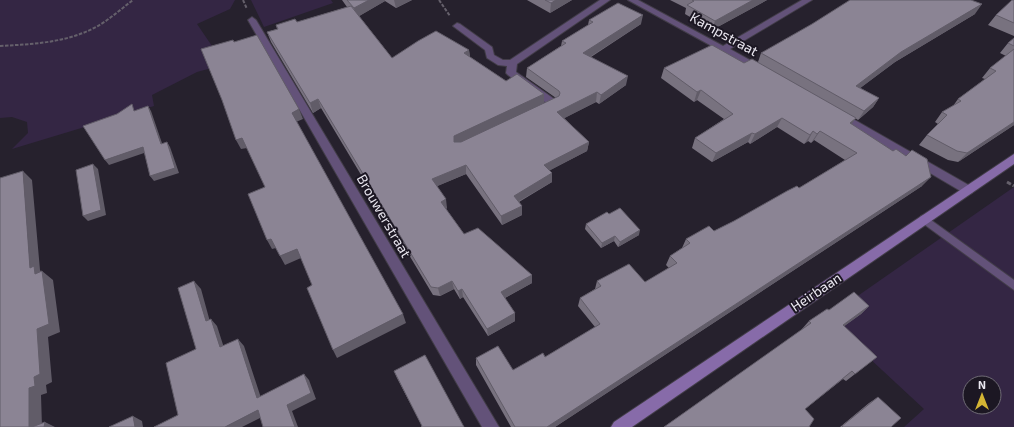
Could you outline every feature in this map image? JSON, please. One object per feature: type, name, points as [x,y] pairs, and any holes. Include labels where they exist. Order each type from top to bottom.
[{"type":"street","points":[[457,26],[489,49],[490,56],[502,63],[512,63],[606,0]]},
{"type":"street","name":"Kampstraat","points":[[632,0],[724,49],[772,77]]},
{"type":"street","points":[[724,49],[808,0]]},
{"type":"street","name":"Brouwerstraat","points":[[252,20],[491,427]]},
{"type":"street","points":[[512,63],[511,73],[549,104]]},
{"type":"street","points":[[826,108],[968,190]]},
{"type":"street","name":"Heirbaan","points":[[619,427],[1014,158]]},
{"type":"lane","points":[[924,219],[1014,286]]},
{"type":"path","points":[[0,46],[59,42],[78,36],[97,26],[133,0]]},
{"type":"path","points":[[439,0],[457,26]]},
{"type":"path","points":[[1005,180],[1014,186]]},
{"type":"shaded area","points":[[0,0],[235,0],[230,9],[197,24],[212,46],[219,66],[197,72],[152,95],[154,106],[12,149],[28,133],[27,122],[12,117],[0,118]]},
{"type":"shaded area","points":[[251,0],[331,0],[333,3],[264,27]]},
{"type":"shaded area","points":[[1014,187],[1014,427],[904,427],[924,409],[826,318]]},
{"type":"building","points":[[347,0],[369,0],[354,8]]},
{"type":"building","points":[[545,0],[556,0],[551,3]]},
{"type":"building","points":[[692,0],[753,0],[715,21],[687,5],[694,1]]},
{"type":"building","points":[[850,0],[971,0],[982,4],[901,52],[856,86],[879,98],[864,111],[761,53]]},
{"type":"building","points":[[1012,0],[1014,0],[1014,23],[996,15]]},
{"type":"building","points":[[618,3],[643,15],[583,53],[628,76],[601,95],[597,92],[557,112],[589,142],[544,165],[552,173],[514,196],[522,206],[501,216],[466,165],[432,179],[446,199],[441,202],[464,234],[478,228],[532,275],[501,292],[515,313],[487,329],[462,289],[458,291],[452,281],[438,288],[431,287],[318,99],[310,103],[267,32],[278,29],[276,25],[295,19],[297,22],[351,6],[392,58],[436,31],[469,50],[464,53],[506,81],[517,74],[544,94],[454,136],[454,142],[461,142],[559,96],[559,91],[527,68],[566,43],[562,41],[593,22],[589,20]]},
{"type":"building","points":[[257,35],[299,109],[292,113],[403,314],[333,350],[307,288],[312,285],[297,249],[280,256],[271,239],[267,240],[248,194],[265,187],[242,138],[236,140],[222,100],[201,49],[233,40],[234,42]]},
{"type":"building","points":[[1014,38],[1014,46],[1008,43]]},
{"type":"building","points":[[712,45],[744,63],[752,59],[856,118],[850,123],[893,151],[896,149],[906,156],[912,150],[927,159],[931,177],[547,427],[515,427],[476,358],[498,346],[513,370],[543,353],[545,357],[600,324],[580,298],[601,286],[597,281],[629,264],[645,282],[677,263],[670,256],[690,243],[686,239],[709,226],[714,231],[734,221],[787,191],[797,186],[799,188],[857,153],[820,131],[817,134],[813,131],[810,135],[782,118],[755,134],[752,133],[716,153],[695,138],[733,114],[701,90],[697,92],[664,68]]},
{"type":"building","points":[[1014,49],[1014,122],[967,153],[957,151],[927,135],[947,115],[942,112],[961,101],[958,99],[996,71],[990,68]]},
{"type":"building","points":[[132,104],[134,111],[148,106],[161,144],[167,142],[175,168],[150,176],[143,147],[105,160],[83,126],[117,114]]},
{"type":"building","points":[[93,164],[101,210],[83,216],[76,170]]},
{"type":"building","points":[[23,171],[30,268],[34,266],[35,274],[42,271],[49,324],[37,329],[40,374],[34,377],[35,386],[29,388],[29,427],[0,427],[0,178]]},
{"type":"building","points":[[620,208],[640,230],[620,242],[615,236],[602,243],[586,224],[607,212],[609,214]]},
{"type":"building","points":[[194,281],[206,321],[211,319],[220,347],[238,339],[257,398],[304,374],[311,393],[287,405],[295,427],[263,427],[258,410],[225,427],[154,427],[178,415],[166,363],[196,349],[178,288]]},
{"type":"building","points":[[854,292],[869,306],[843,325],[877,357],[855,374],[852,371],[805,409],[814,419],[809,427],[664,427],[811,323],[809,321],[827,309],[829,310]]},
{"type":"building","points":[[425,355],[464,427],[421,427],[422,426],[394,371]]},
{"type":"building","points":[[878,397],[901,418],[891,427],[842,426]]},
{"type":"building","points":[[133,416],[135,427],[109,427]]},
{"type":"building","points":[[45,422],[44,427],[32,427]]}]
